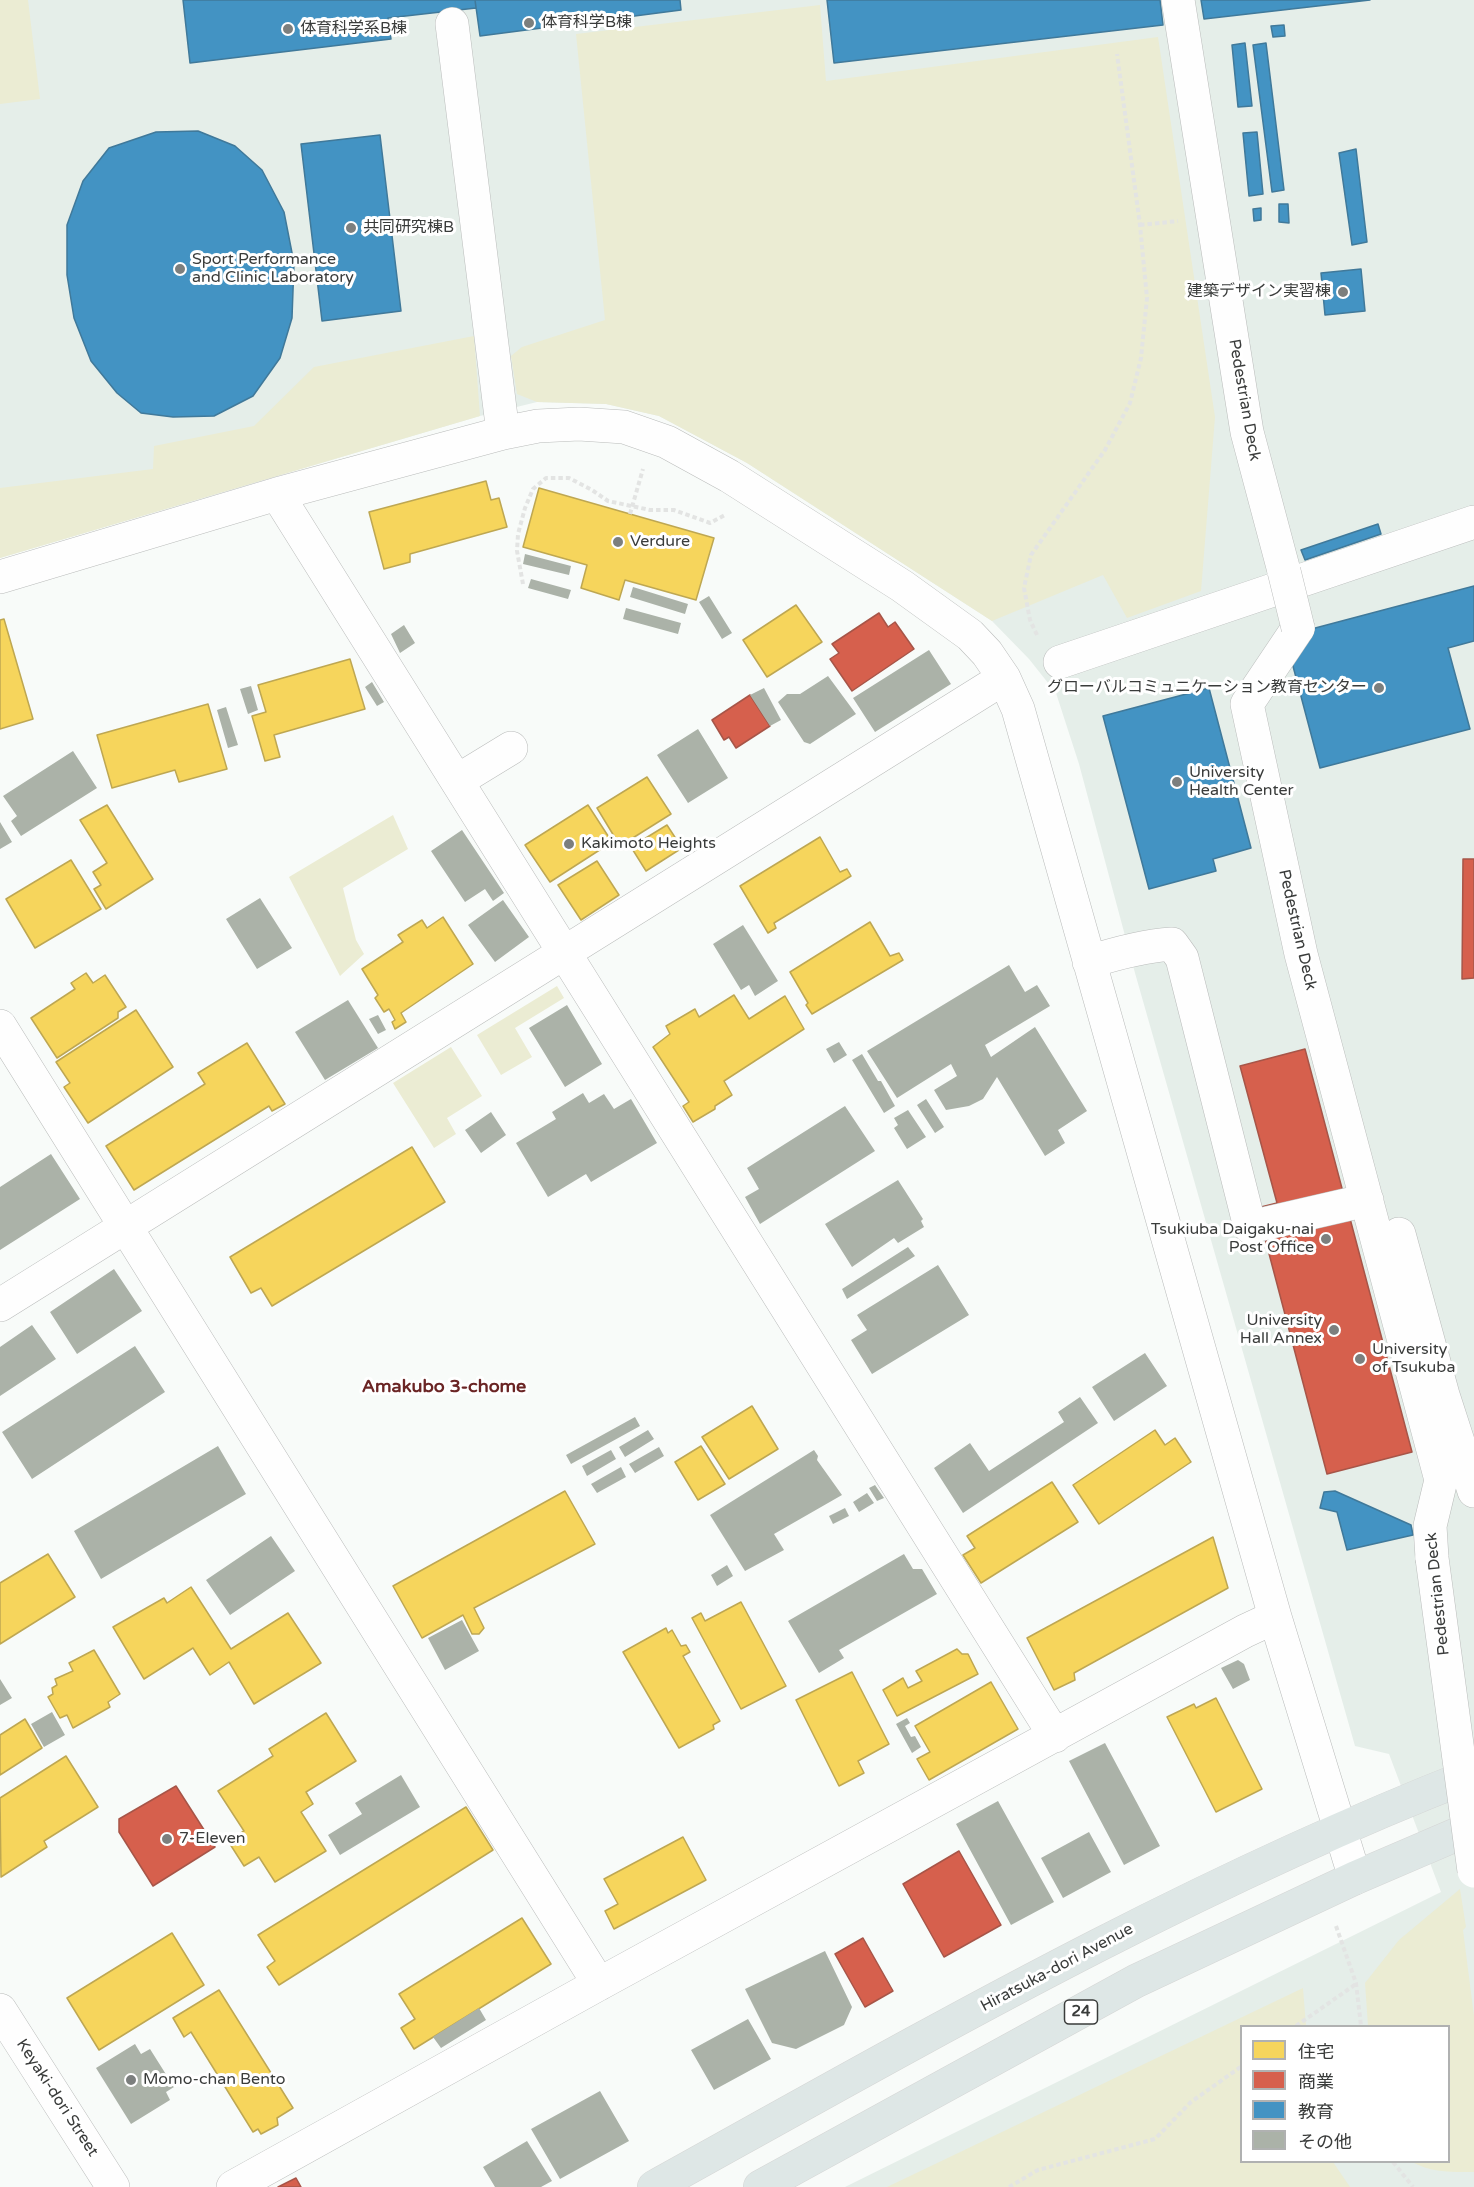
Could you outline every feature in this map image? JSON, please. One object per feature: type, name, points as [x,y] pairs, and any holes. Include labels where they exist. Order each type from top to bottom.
[{"type":"main road","name":"Hiratsuka-dori Avenue","points":[[654,2187],[1107,1940],[1338,1829],[1474,1774]]},
{"type":"main road","name":"24","points":[[760,2187],[1137,1981],[1354,1878],[1474,1827]]},
{"type":"street","name":"Pedestrian Deck","points":[[1178,0],[1247,432],[1298,628],[1246,704],[1301,954],[1351,1142],[1367,1200],[1431,1398],[1441,1480],[1430,1526],[1432,1557],[1474,1871]]},
{"type":"street","points":[[452,24],[503,433]]},
{"type":"street","points":[[0,577],[277,494],[503,433],[538,426],[602,425],[624,427],[667,442],[729,476],[902,586],[970,635],[987,652],[1004,678],[1018,709],[1275,1617],[1354,1878]]},
{"type":"street","points":[[277,494],[1055,1736]]},
{"type":"street","points":[[1060,662],[1474,522]]},
{"type":"street","points":[[0,1305],[1004,678]]},
{"type":"street","points":[[457,781],[511,747]]},
{"type":"street","points":[[1089,962],[1118,952],[1172,944],[1182,958],[1250,1227],[1367,1200]]},
{"type":"street","points":[[0,1026],[599,1984]]},
{"type":"street","points":[[1351,1142],[1372,1136],[1431,1398],[1474,1491]]},
{"type":"street","points":[[233,2187],[599,1984],[1245,1631],[1275,1617]]},
{"type":"street","name":"Keyaki-dori Street","points":[[0,2010],[113,2187]]},
{"type":"path","points":[[1060,662],[1044,649],[1030,620],[1024,588],[1031,555],[1105,450],[1130,403],[1141,358],[1146,288],[1117,54]]},
{"type":"path","points":[[630,514],[646,460]]},
{"type":"path","points":[[523,584],[517,551],[519,534],[533,489],[546,478],[568,478],[608,501],[633,507],[674,510],[710,523],[730,512]]},
{"type":"path","points":[[1334,1921],[1356,1983],[1361,2025]]},
{"type":"path","points":[[1297,2025],[1356,1983]]},
{"type":"path","points":[[1009,2187],[1038,2170],[1155,2139],[1191,2102],[1240,2067]]},
{"type":"path","points":[[1394,2163],[1413,2187]]},
{"type":"shaded area","name":"University of Tsukuba","points":[[0,0],[1474,0],[1474,2187],[845,2187],[1441,1892],[1389,1754],[1355,1746],[1135,973],[1079,764],[1056,693],[1029,659],[992,621],[747,463],[659,416],[606,404],[537,402],[480,416],[0,558]]},
{"type":"green space","points":[[0,0],[28,0],[40,99],[0,104]]},
{"type":"green space","points":[[820,5],[826,81],[1158,37],[1215,417],[1201,591],[1127,618],[1103,575],[992,621],[747,463],[659,416],[606,404],[537,402],[517,394],[511,356],[522,347],[605,320],[576,34]]},
{"type":"green space","points":[[474,336],[480,416],[0,558],[0,488],[153,469],[154,446],[254,426],[314,367]]},
{"type":"green space","points":[[393,815],[408,849],[343,888],[356,940],[364,954],[340,976],[289,877]]},
{"type":"green space","points":[[557,986],[564,998],[515,1028],[532,1057],[501,1075],[477,1035]]},
{"type":"green space","points":[[451,1047],[482,1096],[447,1118],[456,1134],[434,1148],[393,1083]]},
{"type":"green space","points":[[1460,1889],[1466,1927],[1463,1930],[1474,2016],[1474,2172],[1435,2170],[1414,2163],[1450,2163],[1450,2025],[1368,2025],[1365,1983],[1399,1940]]},
{"type":"green space","points":[[1303,1988],[1306,2025],[1240,2025],[1240,2163],[1334,2163],[1350,2187],[887,2187]]},
{"type":"building: 住宅","points":[[486,481],[491,500],[499,498],[507,527],[410,554],[410,562],[384,569],[369,512]]},
{"type":"building: 住宅","name":"Verdure","points":[[539,488],[714,538],[696,600],[625,580],[619,600],[581,588],[587,565],[523,547]]},
{"type":"building: 住宅","points":[[796,605],[822,642],[767,677],[743,640]]},
{"type":"building: 住宅","points":[[4,619],[33,719],[0,729],[0,620]]},
{"type":"building: 住宅","points":[[350,659],[365,709],[274,735],[280,757],[265,761],[252,716],[266,712],[258,685]]},
{"type":"building: 住宅","points":[[208,704],[227,769],[179,782],[175,770],[112,788],[97,735]]},
{"type":"building: 住宅","name":"Kakimoto Heights","points":[[647,777],[671,814],[620,846],[597,808]]},
{"type":"building: 住宅","points":[[107,805],[153,879],[106,909],[94,889],[101,885],[93,872],[107,863],[80,820]]},
{"type":"building: 住宅","name":"Kakimoto Heights","points":[[588,805],[612,842],[550,882],[525,845]]},
{"type":"building: 住宅","name":"Kakimoto Heights","points":[[667,825],[682,848],[646,871],[631,847]]},
{"type":"building: 住宅","points":[[820,837],[840,872],[847,869],[851,876],[774,923],[776,928],[768,933],[740,886]]},
{"type":"building: 住宅","points":[[71,860],[101,909],[35,948],[6,899]]},
{"type":"building: 住宅","name":"Kakimoto Heights","points":[[597,861],[619,895],[581,920],[558,885]]},
{"type":"building: 住宅","points":[[443,917],[473,964],[401,1013],[406,1022],[395,1029],[392,1022],[395,1020],[389,1009],[384,1012],[375,998],[378,995],[362,969],[403,942],[398,935],[422,920],[427,928]]},
{"type":"building: 住宅","points":[[870,922],[890,956],[899,953],[903,960],[812,1014],[790,972]]},
{"type":"building: 住宅","points":[[86,973],[93,983],[105,975],[126,1007],[118,1012],[118,1018],[57,1058],[31,1018],[75,989],[71,983]]},
{"type":"building: 住宅","points":[[734,995],[749,1019],[785,996],[804,1029],[724,1081],[732,1095],[715,1106],[715,1109],[693,1122],[683,1106],[689,1102],[653,1047],[670,1034],[666,1026],[695,1009],[699,1017]]},
{"type":"building: 住宅","points":[[136,1010],[173,1067],[88,1123],[64,1087],[70,1083],[56,1062]]},
{"type":"building: 住宅","points":[[247,1043],[285,1104],[272,1111],[269,1106],[134,1190],[106,1146],[205,1084],[198,1073]]},
{"type":"building: 住宅","points":[[412,1147],[445,1202],[272,1306],[261,1288],[251,1293],[230,1257]]},
{"type":"building: 住宅","points":[[752,1406],[778,1449],[729,1479],[702,1437]]},
{"type":"building: 住宅","points":[[1155,1430],[1165,1445],[1175,1438],[1191,1462],[1099,1524],[1073,1485]]},
{"type":"building: 住宅","points":[[701,1446],[725,1484],[698,1500],[675,1462]]},
{"type":"building: 住宅","points":[[1052,1482],[1078,1522],[981,1583],[963,1555],[975,1548],[967,1536]]},
{"type":"building: 住宅","points":[[565,1491],[595,1544],[474,1608],[484,1628],[479,1634],[472,1634],[463,1615],[422,1638],[393,1586]]},
{"type":"building: 住宅","points":[[1213,1537],[1228,1588],[1074,1673],[1075,1680],[1054,1690],[1027,1638]]},
{"type":"building: 住宅","points":[[48,1554],[75,1597],[0,1644],[0,1583]]},
{"type":"building: 住宅","points":[[191,1587],[231,1649],[288,1613],[321,1663],[254,1704],[229,1662],[210,1675],[193,1648],[144,1679],[113,1627],[164,1598],[167,1603]]},
{"type":"building: 住宅","points":[[741,1602],[786,1686],[741,1709],[692,1618],[701,1613],[705,1621]]},
{"type":"building: 住宅","points":[[666,1628],[668,1633],[672,1630],[681,1646],[686,1645],[690,1652],[683,1656],[720,1721],[713,1725],[714,1729],[679,1748],[623,1652]]},
{"type":"building: 住宅","points":[[957,1649],[962,1654],[968,1654],[978,1674],[897,1716],[883,1690],[903,1678],[908,1688],[922,1681],[916,1671]]},
{"type":"building: 住宅","points":[[94,1650],[120,1694],[108,1702],[110,1707],[73,1728],[67,1715],[60,1718],[48,1697],[53,1694],[52,1688],[57,1685],[55,1679],[73,1671],[69,1663]]},
{"type":"building: 住宅","points":[[852,1672],[889,1744],[858,1761],[864,1773],[839,1786],[796,1700]]},
{"type":"building: 住宅","points":[[991,1682],[1018,1729],[929,1780],[917,1759],[930,1752],[915,1726]]},
{"type":"building: 住宅","points":[[1216,1698],[1262,1789],[1216,1812],[1167,1717],[1194,1704],[1196,1708]]},
{"type":"building: 住宅","points":[[326,1713],[356,1761],[306,1792],[313,1804],[301,1812],[326,1851],[275,1882],[259,1857],[244,1866],[228,1841],[244,1831],[218,1791],[273,1756],[269,1749]]},
{"type":"building: 住宅","points":[[25,1719],[42,1748],[0,1775],[0,1735]]},
{"type":"building: 住宅","points":[[66,1756],[98,1807],[44,1841],[47,1847],[1,1877],[0,1798]]},
{"type":"building: 住宅","points":[[466,1807],[493,1850],[279,1985],[267,1967],[275,1961],[258,1935]]},
{"type":"building: 住宅","points":[[683,1837],[706,1880],[614,1929],[605,1911],[618,1904],[604,1879]]},
{"type":"building: 住宅","points":[[522,1918],[551,1964],[414,2049],[401,2028],[415,2019],[399,1994]]},
{"type":"building: 住宅","points":[[172,1933],[204,1985],[99,2050],[67,1998]]},
{"type":"building: 住宅","points":[[219,1990],[293,2108],[277,2118],[278,2125],[261,2134],[258,2129],[253,2132],[191,2032],[184,2037],[173,2018]]},
{"type":"building: 商業","points":[[879,613],[888,627],[895,622],[914,649],[852,691],[830,659],[839,653],[832,644]]},
{"type":"building: 商業","points":[[750,695],[770,726],[736,748],[729,737],[724,740],[712,720]]},
{"type":"building: 商業","points":[[1463,859],[1474,859],[1474,978],[1462,979]]},
{"type":"building: 商業","name":"University Hall Annex","points":[[1305,1049],[1412,1452],[1327,1474],[1257,1208],[1277,1203],[1240,1066]]},
{"type":"building: 商業","name":"7-Eleven","points":[[176,1786],[215,1847],[153,1886],[119,1832],[119,1819]]},
{"type":"building: 商業","points":[[959,1851],[1001,1925],[944,1957],[903,1884]]},
{"type":"building: 商業","points":[[863,1938],[893,1991],[865,2007],[835,1954]]},
{"type":"building: 商業","points":[[296,2178],[301,2187],[278,2187]]},
{"type":"building: 教育","name":"体育科学系B棟","points":[[183,0],[475,0],[476,8],[388,18],[391,39],[190,63]]},
{"type":"building: 教育","name":"体育科学B棟","points":[[475,0],[680,0],[681,10],[480,36]]},
{"type":"building: 教育","points":[[827,0],[1160,0],[1163,25],[834,63]]},
{"type":"building: 教育","points":[[1201,0],[1370,0],[1204,19]]},
{"type":"building: 教育","points":[[1284,25],[1285,36],[1273,37],[1271,26]]},
{"type":"building: 教育","points":[[1245,43],[1252,106],[1238,107],[1232,45]]},
{"type":"building: 教育","points":[[1266,43],[1284,190],[1272,192],[1253,45]]},
{"type":"building: 教育","name":"Sport Performance and Clinic Laboratory","points":[[198,131],[235,146],[262,170],[284,212],[294,263],[292,318],[280,358],[253,396],[214,416],[173,417],[141,413],[117,393],[91,361],[74,318],[67,275],[67,225],[83,181],[109,148],[156,132]]},
{"type":"building: 教育","points":[[1257,132],[1263,194],[1249,196],[1243,133]]},
{"type":"building: 教育","name":"共同研究棟B","points":[[380,135],[401,311],[322,321],[301,144]]},
{"type":"building: 教育","points":[[1356,149],[1367,242],[1352,245],[1339,153]]},
{"type":"building: 教育","points":[[1279,204],[1288,204],[1289,223],[1279,222]]},
{"type":"building: 教育","points":[[1261,208],[1261,220],[1254,221],[1253,209]]},
{"type":"building: 教育","name":"建築デザイン実習棟","points":[[1361,269],[1365,311],[1325,315],[1321,273]]},
{"type":"building: 教育","points":[[1378,524],[1381,534],[1305,560],[1301,550]]},
{"type":"building: 教育","name":"グローバルコミュニケーション教育センター","points":[[1474,586],[1474,641],[1448,648],[1470,729],[1320,768],[1285,636]]},
{"type":"building: 教育","name":"University Health Center","points":[[1209,688],[1251,848],[1213,859],[1216,871],[1149,889],[1103,716]]},
{"type":"building: 教育","points":[[1335,1491],[1411,1525],[1413,1535],[1347,1550],[1337,1512],[1320,1508],[1324,1492]]},
{"type":"building: その他","points":[[525,554],[571,566],[569,575],[523,564]]},
{"type":"building: その他","points":[[531,579],[571,590],[568,599],[528,588]]},
{"type":"building: その他","points":[[633,587],[688,604],[685,614],[630,597]]},
{"type":"building: その他","points":[[709,596],[732,633],[722,639],[699,602]]},
{"type":"building: その他","points":[[626,608],[681,623],[678,634],[623,619]]},
{"type":"building: その他","points":[[404,625],[415,643],[400,653],[391,634]]},
{"type":"building: その他","points":[[929,650],[951,684],[875,732],[853,698]]},
{"type":"building: その他","points":[[828,676],[856,714],[810,744],[804,742],[778,702],[787,694],[800,694]]},
{"type":"building: その他","points":[[372,682],[384,702],[377,706],[365,687]]},
{"type":"building: その他","points":[[251,686],[258,710],[248,714],[240,689]]},
{"type":"building: その他","points":[[764,688],[781,720],[770,726],[750,695]]},
{"type":"building: その他","points":[[226,707],[238,745],[228,748],[217,710]]},
{"type":"building: その他","points":[[698,729],[728,778],[688,803],[657,755]]},
{"type":"building: その他","points":[[73,751],[97,788],[21,836],[11,821],[17,816],[3,796]]},
{"type":"building: その他","points":[[0,822],[12,842],[0,849]]},
{"type":"building: その他","points":[[462,830],[504,893],[493,901],[485,889],[465,902],[431,851]]},
{"type":"building: その他","points":[[260,898],[292,948],[257,969],[226,919]]},
{"type":"building: その他","points":[[503,900],[529,937],[495,962],[468,925]]},
{"type":"building: その他","points":[[743,925],[778,981],[755,996],[749,985],[741,990],[713,944]]},
{"type":"building: その他","points":[[1009,965],[1025,992],[1037,985],[1050,1006],[985,1045],[991,1057],[1035,1027],[1087,1111],[1058,1130],[1065,1143],[1045,1156],[997,1077],[983,1099],[969,1106],[946,1110],[934,1090],[957,1076],[951,1064],[897,1098],[867,1051]]},
{"type":"building: その他","points":[[348,1000],[378,1048],[325,1080],[295,1032]]},
{"type":"building: その他","points":[[567,1005],[602,1064],[565,1087],[529,1028]]},
{"type":"building: その他","points":[[378,1015],[386,1030],[378,1034],[369,1019]]},
{"type":"building: その他","points":[[839,1042],[847,1055],[834,1063],[826,1049]]},
{"type":"building: その他","points":[[862,1054],[895,1106],[884,1113],[852,1060]]},
{"type":"building: その他","points":[[583,1093],[589,1103],[604,1094],[614,1109],[631,1099],[657,1143],[591,1182],[586,1174],[548,1197],[516,1143],[556,1119],[552,1112]]},
{"type":"building: その他","points":[[926,1099],[944,1127],[935,1133],[917,1105]]},
{"type":"building: その他","points":[[845,1106],[875,1151],[760,1224],[745,1197],[759,1189],[747,1168]]},
{"type":"building: その他","points":[[908,1110],[926,1137],[907,1149],[894,1128],[898,1125],[894,1118]]},
{"type":"building: その他","points":[[491,1112],[506,1135],[481,1153],[465,1130]]},
{"type":"building: その他","points":[[51,1154],[80,1199],[0,1250],[0,1187]]},
{"type":"building: その他","points":[[898,1180],[923,1219],[921,1221],[924,1227],[898,1243],[894,1238],[852,1267],[825,1224]]},
{"type":"building: その他","points":[[908,1247],[915,1256],[847,1299],[842,1289]]},
{"type":"building: その他","points":[[938,1265],[969,1315],[872,1374],[851,1340],[867,1330],[857,1315]]},
{"type":"building: その他","points":[[114,1269],[142,1311],[77,1354],[50,1312]]},
{"type":"building: その他","points":[[32,1325],[56,1359],[0,1396],[0,1347]]},
{"type":"building: その他","points":[[135,1346],[165,1392],[32,1479],[2,1432]]},
{"type":"building: その他","points":[[1145,1353],[1167,1386],[1114,1421],[1092,1387]]},
{"type":"building: その他","points":[[1080,1397],[1098,1423],[963,1513],[934,1468],[970,1443],[989,1471],[1064,1422],[1058,1412]]},
{"type":"building: その他","points":[[635,1417],[640,1426],[571,1464],[566,1455]]},
{"type":"building: その他","points":[[648,1430],[654,1439],[625,1457],[619,1447]]},
{"type":"building: その他","points":[[218,1446],[246,1494],[101,1579],[74,1531]]},
{"type":"building: その他","points":[[659,1447],[664,1456],[635,1473],[629,1464]]},
{"type":"building: その他","points":[[611,1450],[616,1459],[587,1476],[582,1466]]},
{"type":"building: その他","points":[[814,1450],[818,1456],[817,1460],[842,1495],[774,1534],[784,1550],[745,1571],[710,1515]]},
{"type":"building: その他","points":[[621,1467],[626,1477],[597,1493],[591,1484]]},
{"type":"building: その他","points":[[875,1485],[884,1498],[877,1501],[869,1488]]},
{"type":"building: その他","points":[[867,1493],[874,1503],[859,1512],[853,1502]]},
{"type":"building: その他","points":[[845,1508],[849,1516],[833,1524],[829,1516]]},
{"type":"building: その他","points":[[271,1536],[295,1571],[230,1615],[206,1580]]},
{"type":"building: その他","points":[[904,1554],[913,1569],[922,1569],[937,1594],[839,1650],[844,1658],[819,1673],[788,1621]]},
{"type":"building: その他","points":[[727,1565],[733,1576],[717,1586],[711,1575]]},
{"type":"building: その他","points":[[462,1620],[479,1651],[445,1670],[428,1638]]},
{"type":"building: その他","points":[[1238,1660],[1244,1664],[1250,1680],[1233,1689],[1221,1668]]},
{"type":"building: その他","points":[[0,1679],[12,1698],[0,1705]]},
{"type":"building: その他","points":[[52,1712],[65,1735],[44,1747],[31,1724]]},
{"type":"building: その他","points":[[907,1718],[910,1723],[905,1726],[911,1737],[915,1736],[921,1747],[912,1753],[896,1724]]},
{"type":"building: その他","points":[[1105,1743],[1160,1846],[1124,1865],[1069,1761]]},
{"type":"building: その他","points":[[401,1775],[420,1807],[340,1855],[328,1835],[362,1814],[355,1803]]},
{"type":"building: その他","points":[[998,1801],[1054,1902],[1011,1925],[956,1824]]},
{"type":"building: その他","points":[[1089,1832],[1111,1872],[1063,1898],[1041,1858]]},
{"type":"building: その他","points":[[825,1951],[852,2007],[844,2025],[796,2049],[772,2043],[745,1989]]},
{"type":"building: その他","points":[[479,2008],[486,2020],[441,2048],[433,2037]]},
{"type":"building: その他","points":[[748,2019],[771,2059],[714,2090],[691,2050]]},
{"type":"building: その他","name":"Momo-chan Bento","points":[[135,2044],[141,2054],[150,2049],[174,2087],[166,2092],[170,2100],[131,2124],[96,2068]]},
{"type":"building: その他","points":[[600,2091],[629,2141],[560,2179],[531,2129]]},
{"type":"building: その他","points":[[527,2141],[552,2181],[541,2187],[495,2187],[483,2167]]},
{"type":"place","name":"体育科学B棟","points":[[529,23]]},
{"type":"place","name":"体育科学系B棟","points":[[288,29]]},
{"type":"place","name":"共同研究棟B","points":[[351,228]]},
{"type":"place","name":"Sport Performance and Clinic Laboratory","points":[[180,269]]},
{"type":"place","name":"建築デザイン実習棟","points":[[1343,292]]},
{"type":"place","name":"Verdure","points":[[618,542]]},
{"type":"place","name":"グローバルコミュニケーション教育センター","points":[[1379,688]]},
{"type":"place","name":"University Health Center","points":[[1177,782]]},
{"type":"place","name":"Kakimoto Heights","points":[[569,844]]},
{"type":"place","name":"Tsukiuba Daigaku-nai Post Office","points":[[1326,1239]]},
{"type":"place","name":"University Hall Annex","points":[[1334,1330]]},
{"type":"place","name":"University of Tsukuba","points":[[1360,1359]]},
{"type":"place","name":"7-Eleven","points":[[167,1839]]},
{"type":"place","name":"Momo-chan Bento","points":[[131,2080]]},
{"type":"district","name":"Amakubo 3-chome","points":[[444,1387]]}]
